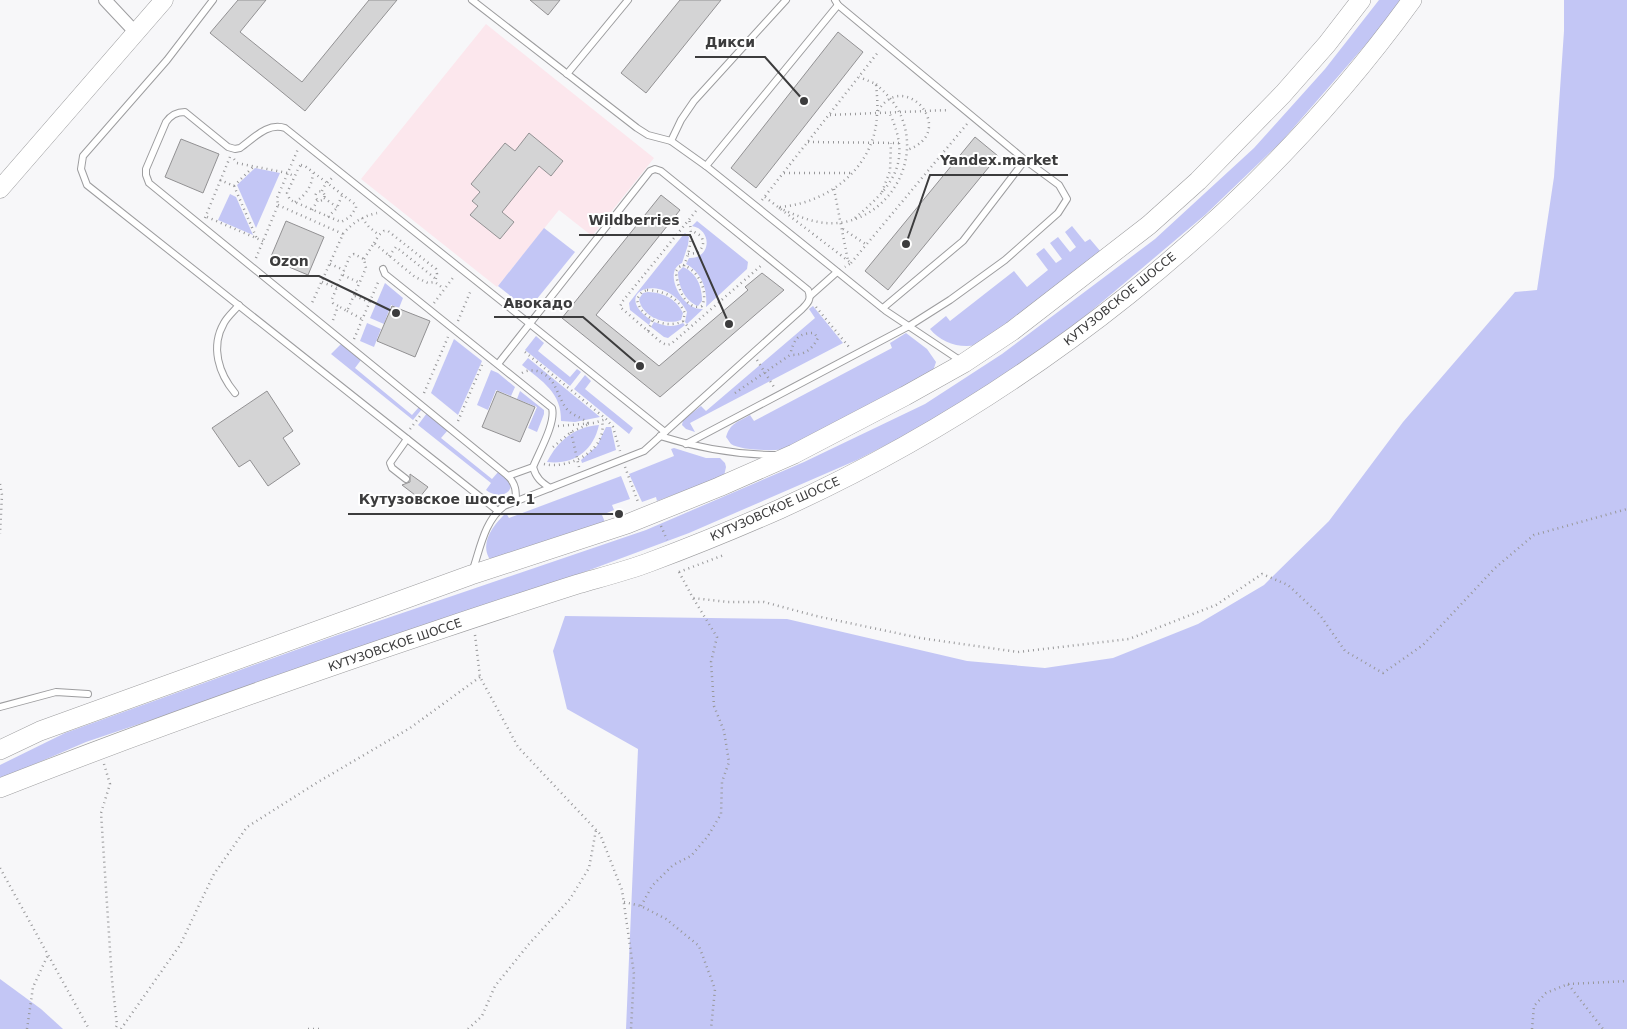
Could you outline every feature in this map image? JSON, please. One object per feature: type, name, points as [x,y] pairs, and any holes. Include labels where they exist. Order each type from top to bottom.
[{"type":"main road","points":[[0,189],[164,0]]},
{"type":"main road","points":[[0,750],[40,731],[471,575],[627,524],[794,454],[964,363],[1012,331],[1105,261],[1198,181],[1283,94],[1327,44],[1361,0]]},
{"type":"main road","name":"КУТУЗОВСКОЕ ШОССЕ","points":[[0,788],[98,750],[444,628],[647,563],[741,526],[828,487],[933,430],[1042,360],[1150,278],[1246,190],[1290,146],[1370,55],[1412,0]]},
{"type":"street","points":[[105,0],[136,33]]},
{"type":"lane","points":[[213,0],[167,60],[83,156],[81,169],[87,185],[498,511]]},
{"type":"lane","points":[[472,0],[648,134],[671,141],[706,166],[883,308],[964,363]]},
{"type":"lane","points":[[568,74],[628,0]]},
{"type":"lane","points":[[671,141],[681,120],[694,101],[786,0]]},
{"type":"lane","points":[[686,444],[909,326],[950,300],[1005,260],[1058,213],[1067,200],[1059,185],[1025,160],[836,3],[706,166]]},
{"type":"lane","points":[[516,502],[514,482],[508,476],[149,184],[146,169],[166,122],[171,115],[185,112],[228,147],[235,149],[240,148],[270,126],[278,125],[285,128],[530,324],[663,434],[686,444],[714,450],[776,455],[794,454]]},
{"type":"lane","points":[[883,308],[963,241],[1025,160]]},
{"type":"lane","points":[[498,364],[650,172],[655,169],[661,171],[808,290],[809,299]]},
{"type":"lane","points":[[383,269],[385,274],[452,330],[548,404],[553,413],[552,423],[533,467],[541,482],[550,488]]},
{"type":"lane","points":[[471,575],[486,528],[498,511],[550,488],[644,451],[752,354],[837,272]]},
{"type":"lane","points":[[235,393],[226,383],[216,352],[218,336],[224,323],[238,305]]},
{"type":"lane","points":[[406,438],[390,463],[392,468],[406,479]]},
{"type":"lane","points":[[508,476],[533,467]]},
{"type":"lane","points":[[0,707],[56,692],[88,694]]},
{"type":"path","points":[[757,207],[885,44]]},
{"type":"path","points":[[779,208],[808,220],[823,223],[853,220],[874,209],[891,194],[899,181],[907,150],[903,121],[891,99],[876,84],[859,77]]},
{"type":"path","points":[[779,208],[808,203],[834,189],[852,173],[864,157],[875,129],[877,113],[876,84]]},
{"type":"path","points":[[877,113],[880,107],[891,99],[900,96],[913,99],[926,110],[928,132],[920,144],[907,150]]},
{"type":"path","points":[[829,115],[964,109]]},
{"type":"path","points":[[853,220],[879,197],[889,185],[895,172],[899,157],[899,143],[896,126],[889,112]]},
{"type":"path","points":[[837,272],[867,245],[973,117]]},
{"type":"path","points":[[808,142],[899,143]]},
{"type":"path","points":[[879,197],[890,171],[891,143]]},
{"type":"path","points":[[256,258],[278,205],[276,198],[299,147]]},
{"type":"path","points":[[230,157],[205,217],[263,241]]},
{"type":"path","points":[[234,159],[237,163],[294,176]]},
{"type":"path","points":[[301,165],[328,183],[356,205],[356,208],[350,216],[341,222],[290,200],[287,192],[294,176],[301,165]]},
{"type":"path","points":[[234,186],[254,166]]},
{"type":"path","points":[[295,202],[310,188],[313,172]]},
{"type":"path","points":[[784,172],[852,173]]},
{"type":"path","points":[[316,193],[322,191],[334,175]]},
{"type":"path","points":[[220,180],[234,186],[257,239]]},
{"type":"path","points":[[310,188],[316,193],[315,196],[318,200]]},
{"type":"path","points":[[834,189],[850,262]]},
{"type":"path","points":[[322,191],[325,194],[324,198]]},
{"type":"path","points":[[328,217],[338,207],[342,195]]},
{"type":"path","points":[[765,197],[850,262]]},
{"type":"path","points":[[312,210],[318,200],[324,198]]},
{"type":"path","points":[[324,198],[338,207]]},
{"type":"path","points":[[701,204],[622,302],[620,307],[648,331],[667,345],[671,344],[768,258]]},
{"type":"path","points":[[278,205],[343,234]]},
{"type":"path","points":[[312,304],[343,234],[356,221],[379,212]]},
{"type":"path","points":[[350,216],[356,221]]},
{"type":"path","points":[[362,218],[379,235]]},
{"type":"path","points":[[684,266],[688,254],[691,230],[689,219]]},
{"type":"path","points":[[842,228],[867,245]]},
{"type":"path","points":[[347,312],[366,268],[364,259],[379,235],[386,230],[436,269],[435,281]]},
{"type":"path","points":[[688,254],[697,253],[703,243],[701,236],[691,230]]},
{"type":"path","points":[[389,256],[401,241]]},
{"type":"path","points":[[374,243],[416,277],[428,283],[435,281]]},
{"type":"path","points":[[396,247],[444,290]]},
{"type":"path","points":[[362,318],[347,312],[332,302],[352,254],[364,259]]},
{"type":"path","points":[[330,264],[344,270]]},
{"type":"path","points":[[679,266],[684,266],[695,273],[702,283],[704,301],[702,306],[698,308],[692,306],[679,289],[676,271],[679,266]]},
{"type":"path","points":[[350,347],[383,269]]},
{"type":"path","points":[[429,309],[456,274]]},
{"type":"path","points":[[342,275],[360,283]]},
{"type":"path","points":[[322,282],[337,288]]},
{"type":"path","points":[[424,393],[472,288]]},
{"type":"path","points":[[648,290],[669,294],[680,303],[685,313],[683,321],[664,324],[653,319],[642,312],[638,304],[638,295],[648,290]]},
{"type":"path","points":[[354,296],[369,302]]},
{"type":"path","points":[[809,299],[855,354]]},
{"type":"path","points":[[333,320],[338,306]]},
{"type":"path","points":[[702,306],[708,312]]},
{"type":"path","points":[[648,331],[653,319]]},
{"type":"path","points":[[683,321],[689,328]]},
{"type":"path","points":[[735,393],[790,355],[801,355],[812,348],[818,338],[814,333],[806,333],[794,340],[790,355]]},
{"type":"path","points":[[525,352],[606,419],[613,427],[620,451]]},
{"type":"path","points":[[752,354],[766,372],[778,395]]},
{"type":"path","points":[[458,421],[485,360]]},
{"type":"path","points":[[514,377],[525,371],[534,370],[543,373],[555,385],[564,407],[570,413],[589,424]]},
{"type":"path","points":[[406,438],[426,408]]},
{"type":"path","points":[[558,426],[589,424],[606,419]]},
{"type":"path","points":[[547,457],[543,464],[550,466],[562,465],[578,460],[591,450],[597,442],[603,428],[602,421]]},
{"type":"path","points":[[552,449],[571,432],[589,424]]},
{"type":"path","points":[[571,432],[579,467]]},
{"type":"path","points":[[622,459],[639,507]]},
{"type":"path","points":[[0,484],[2,495],[0,534]]},
{"type":"path","points":[[693,598],[728,602],[764,602],[816,616],[920,638],[1018,652],[1129,639],[1216,605],[1262,574],[1288,584],[1320,616],[1345,651],[1383,673],[1423,645],[1496,568],[1534,535],[1627,509]]},
{"type":"path","points":[[660,524],[667,541]]},
{"type":"path","points":[[679,572],[724,555]]},
{"type":"path","points":[[641,906],[652,886],[673,865],[691,856],[708,836],[721,814],[722,782],[728,762],[724,732],[714,706],[711,662],[717,637],[693,598],[677,566]]},
{"type":"path","points":[[476,635],[480,677],[518,747],[600,834],[622,890],[624,902],[634,974],[631,1029]]},
{"type":"path","points":[[121,1029],[180,945],[214,874],[247,827],[318,782],[410,728],[480,677]]},
{"type":"path","points":[[98,750],[110,784],[101,813],[112,980],[117,1024],[115,1029]]},
{"type":"path","points":[[468,1029],[482,1016],[495,986],[529,944],[570,899],[589,868],[596,830]]},
{"type":"path","points":[[0,868],[89,1029]]},
{"type":"path","points":[[624,902],[641,906],[666,919],[699,946],[714,989],[711,1029]]},
{"type":"path","points":[[26,1029],[33,987],[48,955]]},
{"type":"path","points":[[1532,1029],[1534,1006],[1546,993],[1568,984],[1627,981]]},
{"type":"path","points":[[1568,984],[1603,1029]]},
{"type":"path","points":[[308,1029],[320,1029]]},
{"type":"shaded area","points":[[1379,0],[1400,0],[1381,27],[1282,141],[1205,215],[1057,340],[958,408],[857,460],[689,533],[544,587],[86,742],[0,779],[0,765],[65,733],[332,637],[646,530],[804,462],[925,404],[1002,354],[1155,239],[1254,148],[1325,69]]},
{"type":"shaded area","points":[[1564,0],[1627,0],[1627,1029],[626,1029],[638,749],[567,709],[553,651],[565,616],[787,619],[967,661],[1045,668],[1113,658],[1198,624],[1264,585],[1329,521],[1403,422],[1515,292],[1537,290],[1554,177],[1564,31]]},
{"type":"shaded area","points":[[486,24],[654,158],[592,236],[559,210],[497,287],[361,179]]},
{"type":"shaded area","points":[[255,168],[280,173],[256,228],[237,185]]},
{"type":"shaded area","points":[[230,194],[236,197],[253,235],[218,220]]},
{"type":"shaded area","points":[[697,221],[748,262],[747,269],[706,307],[703,283],[692,267],[686,264],[689,258],[702,254],[707,244],[703,233],[692,226]]},
{"type":"shaded area","points":[[1072,226],[1085,242],[1090,239],[1101,252],[1059,287],[976,345],[963,346],[945,341],[930,329],[946,316],[950,321],[1014,271],[1027,287],[1048,270],[1036,254],[1044,248],[1056,263],[1062,259],[1050,243],[1058,237],[1070,252],[1076,247],[1065,232]]},
{"type":"shaded area","points":[[544,228],[575,252],[528,310],[498,286]]},
{"type":"shaded area","points":[[685,233],[689,237],[688,245],[682,263],[676,267],[674,282],[677,290],[688,304],[695,308],[703,309],[687,324],[685,322],[687,312],[677,299],[666,291],[655,288],[645,289],[638,294],[635,301],[639,310],[651,320],[649,325],[630,310],[629,303]]},
{"type":"shaded area","points":[[683,267],[692,273],[700,286],[702,301],[698,306],[689,300],[679,282],[678,272]]},
{"type":"shaded area","points":[[385,283],[403,298],[399,308],[391,305],[384,324],[370,318]]},
{"type":"shaded area","points":[[643,293],[664,295],[673,300],[683,313],[681,320],[675,322],[662,321],[645,311],[639,299]]},
{"type":"shaded area","points":[[813,306],[843,343],[690,423],[695,432],[686,429],[682,425],[683,420],[701,406],[706,411],[815,318],[809,309]]},
{"type":"shaded area","points":[[654,322],[668,326],[676,326],[683,323],[685,325],[668,338],[651,327]]},
{"type":"shaded area","points":[[367,323],[381,329],[374,347],[360,341]]},
{"type":"shaded area","points":[[906,333],[927,349],[936,362],[933,371],[788,449],[743,448],[731,444],[726,437],[732,426],[738,421],[750,415],[754,421],[892,348],[890,343]]},
{"type":"shaded area","points":[[536,336],[544,343],[538,351],[570,377],[577,369],[581,372],[570,386],[525,350]]},
{"type":"shaded area","points":[[454,339],[482,361],[458,415],[431,393]]},
{"type":"shaded area","points":[[341,344],[361,360],[355,368],[412,415],[419,407],[422,409],[413,420],[331,354]]},
{"type":"shaded area","points":[[528,358],[600,417],[575,422],[561,421],[558,403],[554,395],[543,382],[522,365]]},
{"type":"shaded area","points":[[491,370],[498,373],[515,387],[511,396],[496,390],[488,410],[477,405]]},
{"type":"shaded area","points":[[585,375],[591,381],[585,389],[633,428],[629,434],[574,389]]},
{"type":"shaded area","points":[[520,391],[544,410],[537,432],[528,428],[537,407],[517,399]]},
{"type":"shaded area","points":[[427,413],[448,430],[441,438],[492,479],[499,471],[508,478],[511,483],[509,491],[502,495],[497,495],[486,490],[491,483],[418,425]]},
{"type":"shaded area","points":[[599,425],[592,442],[581,454],[566,461],[547,462],[556,447],[568,436],[590,426]]},
{"type":"shaded area","points":[[606,427],[611,427],[616,450],[582,463],[581,460],[597,446]]},
{"type":"shaded area","points":[[674,448],[706,458],[720,458],[726,467],[724,476],[657,501],[656,497],[642,502],[629,474],[674,456],[671,449]]},
{"type":"shaded area","points":[[621,476],[630,499],[612,505],[614,510],[602,515],[605,522],[495,559],[489,558],[486,546],[487,540],[497,522],[506,513],[509,518]]},
{"type":"shaded area","points":[[0,979],[41,1009],[63,1029],[0,1029]]},
{"type":"building","points":[[238,0],[266,0],[240,32],[302,82],[369,0],[397,0],[305,111],[210,33]]},
{"type":"building","points":[[530,0],[560,0],[548,15]]},
{"type":"building","points":[[680,0],[721,0],[646,93],[621,73]]},
{"type":"building","points":[[838,32],[863,52],[756,188],[731,168]]},
{"type":"building","points":[[529,133],[563,161],[551,176],[539,166],[502,212],[514,222],[500,239],[470,215],[478,206],[472,201],[480,192],[471,184],[505,143],[515,151]]},
{"type":"building","points":[[975,137],[998,156],[888,290],[865,271]]},
{"type":"building","points":[[181,139],[219,154],[203,193],[165,177]]},
{"type":"building","points":[[661,195],[680,210],[596,315],[659,366],[748,290],[745,287],[762,273],[784,290],[660,397],[562,318]]},
{"type":"building","points":[[286,221],[324,237],[308,275],[270,259]]},
{"type":"building","points":[[392,306],[430,321],[415,357],[377,341]]},
{"type":"building","points":[[267,391],[293,431],[283,438],[300,464],[268,486],[250,460],[239,467],[212,428]]},
{"type":"building","points":[[497,391],[535,407],[520,442],[482,427]]},
{"type":"building","points":[[410,474],[428,487],[419,498],[402,485],[410,482]]},
{"type":"place","name":"Дикси","points":[[804,101]]},
{"type":"place","name":"Yandex.market","points":[[906,244]]},
{"type":"place","name":"Ozon","points":[[396,313]]},
{"type":"place","name":"Wildberries","points":[[729,324]]},
{"type":"place","name":"Авокадо","points":[[640,366]]},
{"type":"place","name":"Кутузовское шоссе, 1","points":[[619,514]]}]
